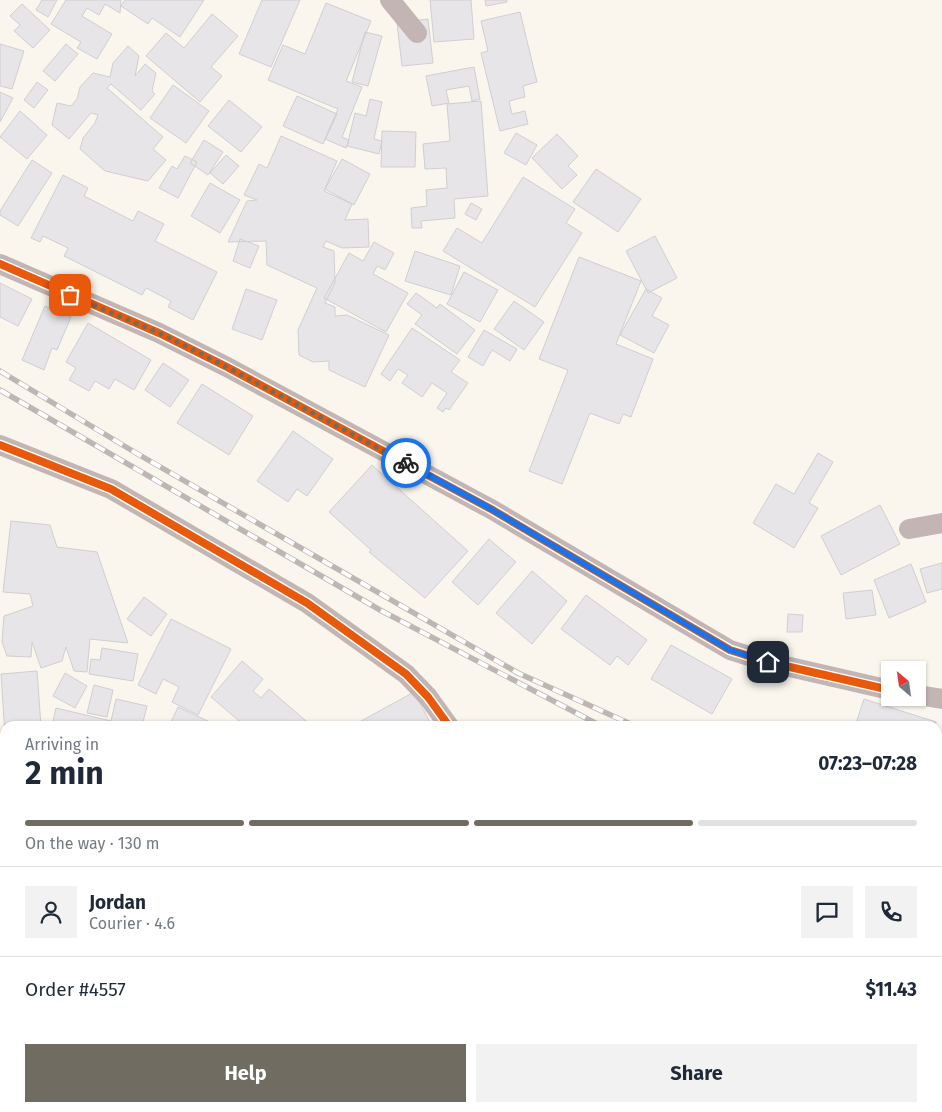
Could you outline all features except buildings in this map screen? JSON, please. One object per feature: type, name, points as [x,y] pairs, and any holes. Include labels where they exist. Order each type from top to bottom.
[{"type":"street","points":[[390,0],[417,33]]},
{"type":"street","points":[[0,264],[159,333],[227,367],[491,509],[730,650],[768,662],[881,688]]},
{"type":"street","points":[[0,445],[110,489],[307,603],[406,674],[428,697],[445,721]]},
{"type":"street","points":[[909,528],[942,523]]},
{"type":"street","points":[[926,696],[942,699]]},
{"type":"railway","points":[[0,371],[136,453],[518,673],[624,721]]},
{"type":"railway","points":[[0,390],[380,610],[591,721]]},
{"type":"cycle path","points":[[0,264],[159,333],[227,367],[491,509],[730,650],[768,662],[881,688]]},
{"type":"cycle path","points":[[0,445],[111,489],[307,603],[406,674],[428,697],[445,721]]},
{"type":"way so far","points":[[70,295],[159,333],[227,367],[406,463]]},
{"type":"route","points":[[406,463],[491,509],[730,650],[768,662]]}]
